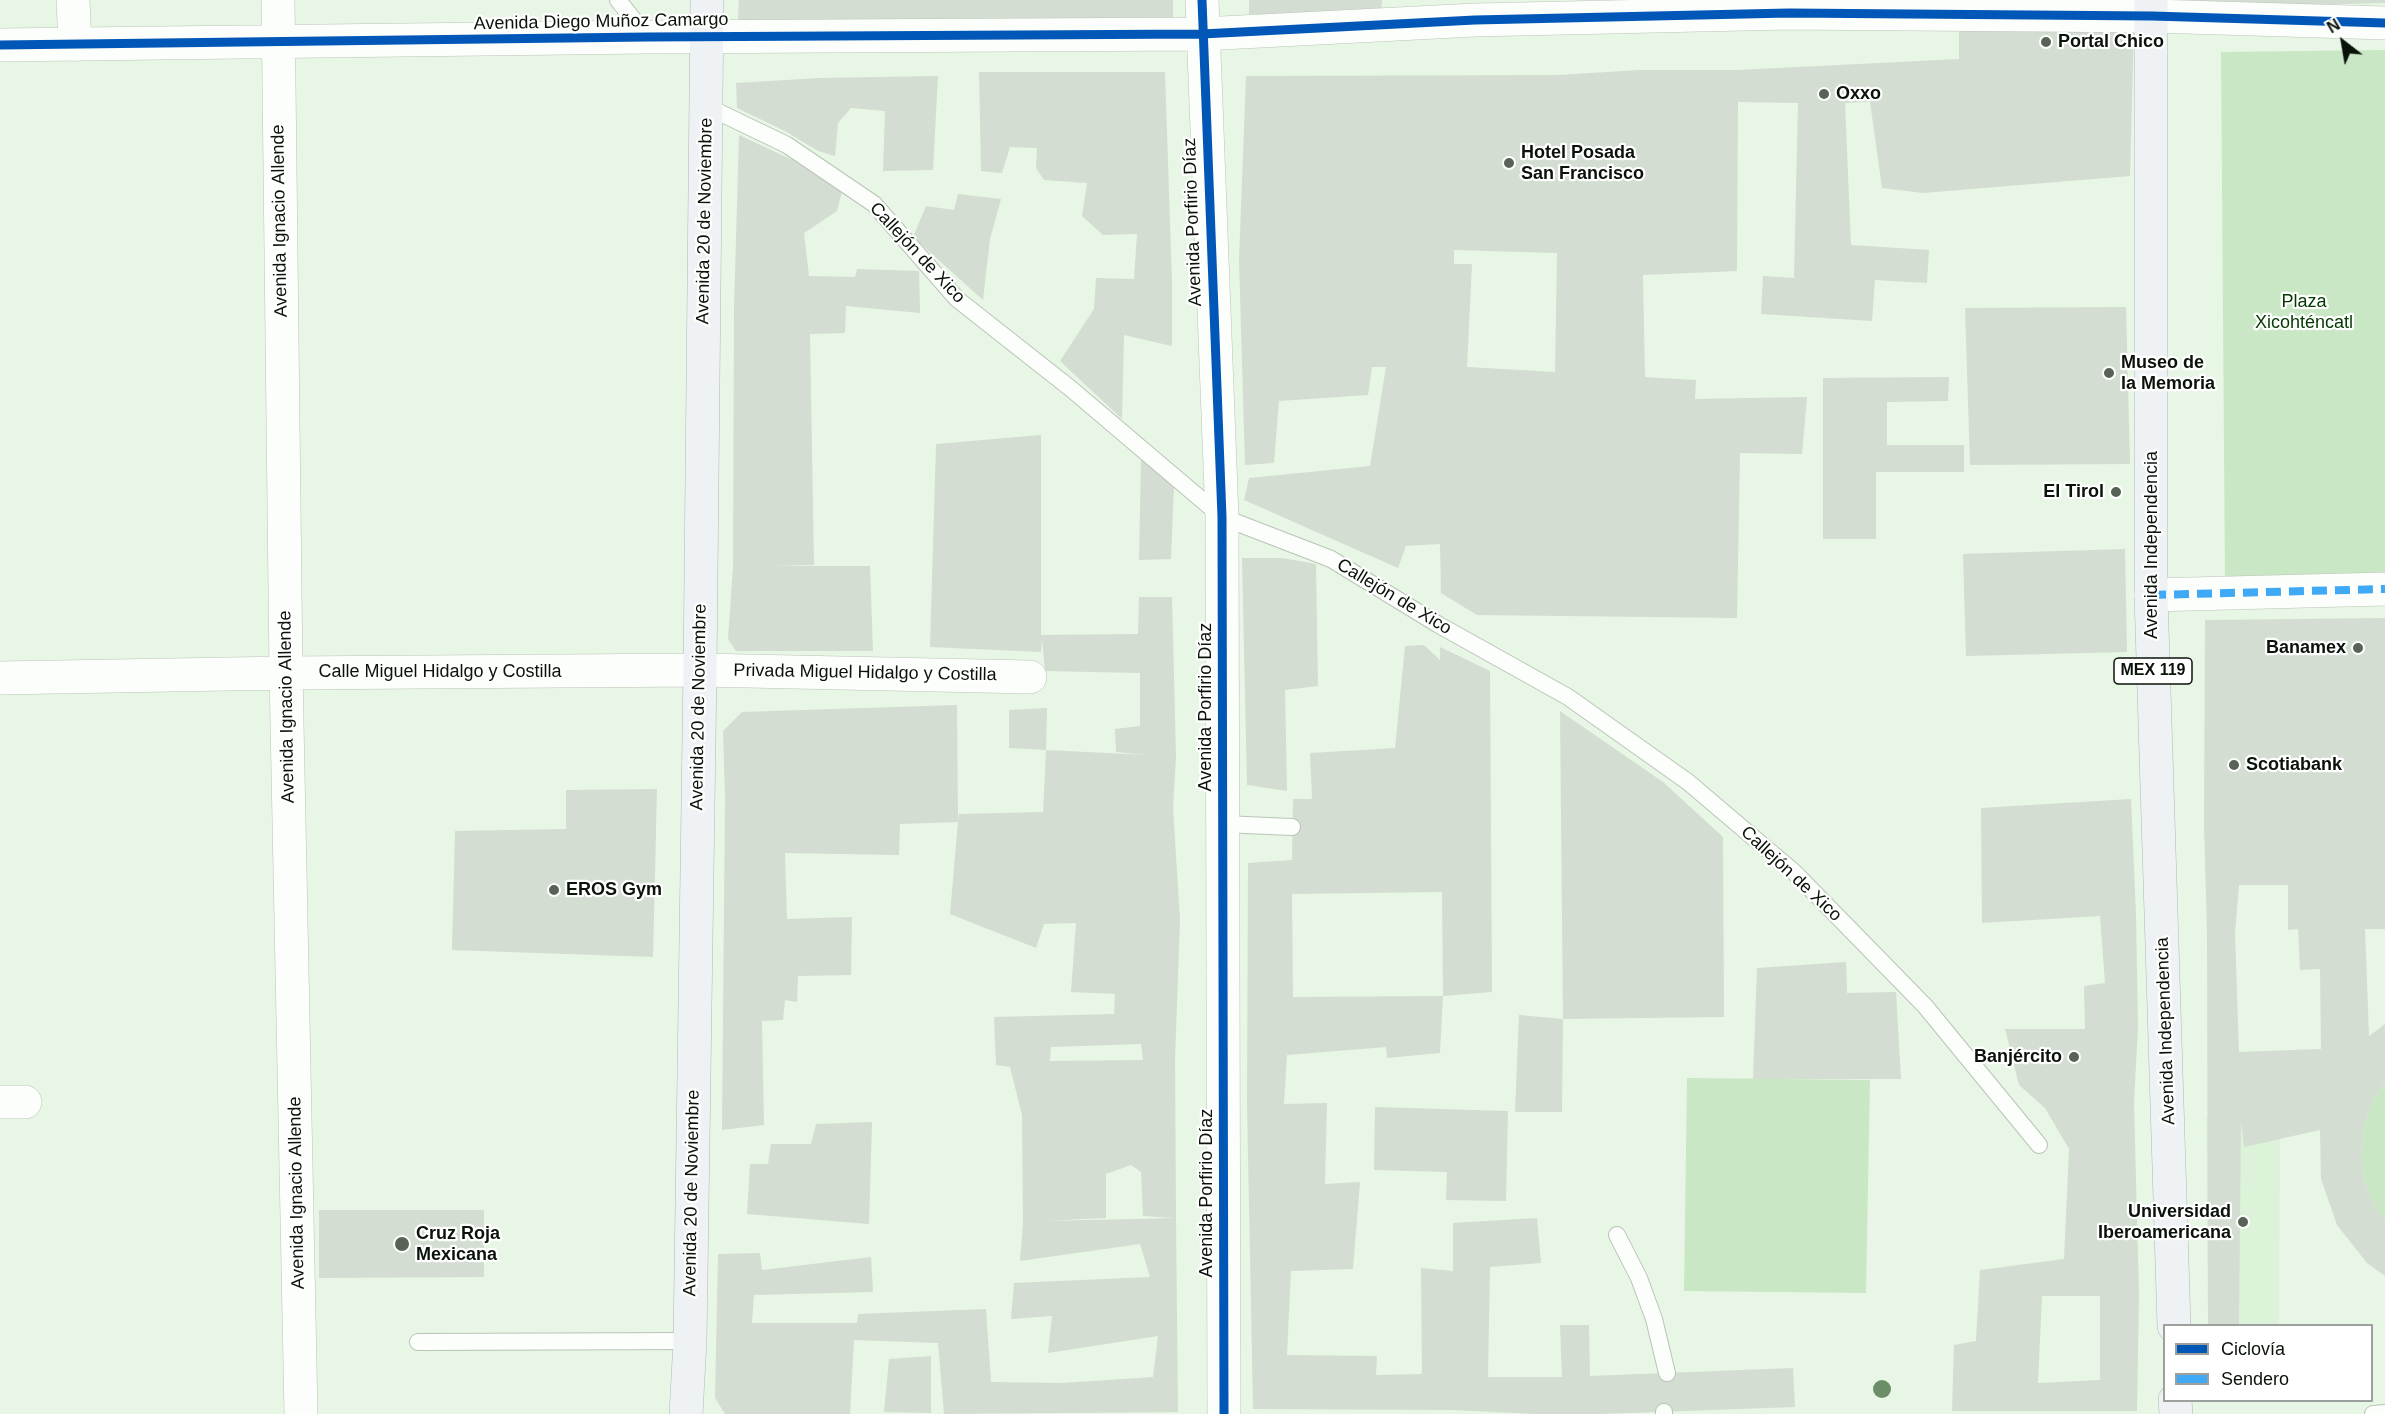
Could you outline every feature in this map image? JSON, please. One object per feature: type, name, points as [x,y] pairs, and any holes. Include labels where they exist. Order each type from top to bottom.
[{"type":"main road","name":"Avenida 20 de Noviembre","points":[[686,1414],[690,1341],[700,670],[707,0]]},
{"type":"main road","name":"Avenida Independencia","points":[[2152,8],[2151,595],[2174,1324]]},
{"type":"street","points":[[73,0],[75,45]]},
{"type":"street","name":"Avenida Ignacio Allende","points":[[278,0],[286,673],[301,1414]]},
{"type":"street","name":"Avenida Porfirio Díaz","points":[[1202,0],[1222,517],[1224,1414]]},
{"type":"street","name":"Avenida Diego Muñoz Camargo","points":[[0,45],[647,37],[1202,34],[1474,10],[1790,13],[2152,8],[2385,23]]},
{"type":"street","points":[[2151,595],[2385,589]]},
{"type":"street","name":"Calle Miguel Hidalgo y Costilla","points":[[0,678],[700,670]]},
{"type":"street","name":"Privada Miguel Hidalgo y Costilla","points":[[700,670],[1030,677]]},
{"type":"lane","points":[[618,0],[647,37]]},
{"type":"lane","name":"Callejón de Xico","points":[[706,106],[787,145],[874,204],[957,298],[1070,388],[1222,517],[1331,559],[1439,625],[1568,697],[1688,782],[1794,872],[1925,1006],[2039,1145]]},
{"type":"lane","points":[[1223,824],[1292,827]]},
{"type":"lane","points":[[1617,1235],[1640,1278],[1654,1319],[1666,1373]]},
{"type":"lane","points":[[418,1342],[690,1341]]},
{"type":"lane","points":[[2373,1414],[2385,1413]]},
{"type":"shaded area","name":"Universidad Iberoamericana","points":[[2206,1117],[2280,1119],[2279,1324],[2208,1324]]},
{"type":"green space","name":"Plaza Xicohténcatl","points":[[2385,50],[2385,572],[2225,579],[2221,52]]},
{"type":"green space","points":[[1687,1078],[1870,1080],[1866,1293],[1684,1291]]},
{"type":"green space","points":[[2385,1081],[2385,1221],[2374,1204],[2364,1180],[2361,1155],[2363,1129],[2371,1105]]},
{"type":"building","points":[[739,0],[1173,0],[1173,19],[746,31],[738,18]]},
{"type":"building","points":[[1249,0],[1382,0],[1381,14],[1249,14]]},
{"type":"building","points":[[2183,0],[2385,0],[2385,3],[2183,8]]},
{"type":"building","points":[[2134,25],[2130,176],[1923,193],[1882,188],[1870,102],[1845,103],[1851,245],[1929,250],[1927,283],[1875,280],[1872,321],[1761,314],[1763,276],[1794,278],[1798,103],[1738,102],[1737,271],[1643,275],[1645,377],[1696,380],[1695,399],[1807,397],[1802,454],[1740,453],[1737,618],[1477,615],[1441,593],[1440,544],[1406,546],[1398,568],[1244,500],[1249,478],[1370,466],[1386,367],[1372,367],[1368,395],[1279,401],[1274,463],[1245,465],[1239,260],[1246,76],[1560,75],[1639,70],[1738,70],[1959,59],[1959,27]],"holes":[[[1454,250],[1557,253],[1555,372],[1467,367],[1472,264],[1454,264]]]},
{"type":"building","points":[[979,72],[1165,72],[1172,346],[1124,335],[1122,419],[1060,361],[1094,309],[1096,278],[1134,279],[1137,234],[1103,235],[1082,216],[1087,183],[1044,180],[1036,168],[1037,148],[1010,147],[1002,173],[981,171]]},
{"type":"building","points":[[938,76],[933,170],[883,171],[885,111],[851,108],[838,123],[835,156],[818,151],[785,131],[737,108],[736,83],[819,78]]},
{"type":"building","points":[[739,135],[844,184],[837,211],[804,233],[809,276],[855,277],[857,269],[919,271],[920,313],[846,306],[845,333],[810,334],[814,565],[770,566],[870,566],[873,651],[736,651],[728,639],[733,567],[734,309]]},
{"type":"building","points":[[958,194],[1001,199],[990,239],[983,300],[913,237],[926,206],[954,210]]},
{"type":"building","points":[[2126,307],[2130,464],[1970,465],[1965,308]]},
{"type":"building","points":[[1949,377],[1948,401],[1887,402],[1887,445],[1964,445],[1964,472],[1876,472],[1876,539],[1823,539],[1823,378]]},
{"type":"building","points":[[1041,435],[1041,635],[1138,634],[1139,597],[1172,597],[1176,756],[1173,808],[1180,920],[1175,1059],[1178,1412],[944,1414],[938,1343],[854,1340],[850,1414],[725,1414],[715,1398],[718,1254],[760,1253],[762,1270],[871,1257],[873,1292],[754,1295],[752,1323],[857,1323],[858,1314],[986,1309],[991,1382],[1062,1383],[1153,1377],[1158,1336],[1048,1353],[1052,1316],[1011,1319],[1014,1283],[1150,1277],[1140,1244],[1020,1261],[1023,1223],[1022,1115],[1010,1067],[996,1065],[994,1017],[1114,1014],[1115,994],[1071,992],[1076,923],[1044,924],[1036,948],[950,914],[959,814],[1043,812],[1046,750],[1148,755],[1116,752],[1115,729],[1140,726],[1140,673],[1045,671],[1042,638],[1041,652],[930,647],[936,444]],"holes":[[[1141,1044],[1143,1060],[1050,1061],[1051,1047]],[[1131,1165],[1141,1172],[1143,1216],[1176,1218],[1044,1221],[1106,1218],[1106,1174]]]},
{"type":"building","points":[[1141,459],[1174,486],[1171,559],[1139,560]]},
{"type":"building","points":[[2125,549],[2127,652],[1966,656],[1963,554]]},
{"type":"building","points":[[1242,558],[1282,558],[1316,564],[1318,686],[1285,690],[1287,791],[1247,785]]},
{"type":"building","points":[[2385,618],[2385,929],[2365,929],[2369,1036],[2385,1024],[2385,1081],[2371,1105],[2363,1129],[2361,1155],[2364,1180],[2374,1204],[2385,1221],[2385,1276],[2367,1263],[2337,1225],[2321,1179],[2320,1130],[2244,1147],[2241,1120],[2239,1324],[2208,1324],[2207,932],[2204,826],[2205,620]],"holes":[[[2239,885],[2288,885],[2288,930],[2298,929],[2300,970],[2320,969],[2321,1049],[2239,1052],[2235,933]]]},
{"type":"building","points":[[1424,645],[1440,660],[1440,647],[1490,671],[1492,992],[1443,996],[1440,1053],[1387,1058],[1386,1047],[1287,1055],[1284,1104],[1327,1103],[1325,1184],[1360,1182],[1353,1269],[1291,1271],[1287,1355],[1377,1356],[1376,1375],[1422,1374],[1421,1268],[1453,1271],[1453,1223],[1537,1218],[1541,1263],[1490,1267],[1488,1377],[1562,1377],[1560,1325],[1589,1325],[1590,1376],[1793,1368],[1795,1407],[1600,1414],[1453,1410],[1253,1409],[1247,1104],[1248,863],[1292,860],[1293,799],[1312,799],[1310,753],[1395,748],[1405,646]],"holes":[[[1442,892],[1443,996],[1293,997],[1292,894]]]},
{"type":"building","points":[[957,705],[958,822],[900,824],[899,855],[785,853],[787,919],[852,917],[851,975],[798,976],[797,1002],[785,1000],[783,1020],[762,1021],[764,1125],[722,1130],[725,797],[723,731],[742,712]]},
{"type":"building","points":[[1047,708],[1046,750],[1009,748],[1009,710]]},
{"type":"building","points":[[1560,711],[1663,782],[1723,837],[1724,1017],[1563,1019]]},
{"type":"building","name":"EROS Gym","points":[[657,789],[653,957],[452,950],[455,831],[566,829],[566,790]]},
{"type":"building","points":[[2131,799],[2138,1027],[2134,1103],[2139,1294],[2137,1411],[1952,1411],[1954,1345],[1976,1341],[1980,1270],[2064,1259],[2069,1149],[2045,1108],[2019,1085],[2005,1029],[2085,1029],[2084,986],[2105,983],[2100,916],[1982,923],[1981,808]],"holes":[[[2042,1296],[2100,1296],[2100,1380],[2038,1383]]]},
{"type":"building","points":[[1846,962],[1847,993],[1896,992],[1901,1079],[1753,1079],[1757,968]]},
{"type":"building","points":[[1519,1015],[1563,1019],[1562,1112],[1515,1112]]},
{"type":"building","points":[[1375,1107],[1508,1111],[1506,1201],[1446,1200],[1447,1172],[1374,1170]]},
{"type":"building","points":[[872,1122],[869,1224],[747,1214],[750,1164],[768,1164],[771,1144],[811,1144],[816,1124]]},
{"type":"building","name":"Cruz Roja Mexicana","points":[[319,1210],[484,1210],[484,1277],[319,1278]]},
{"type":"building","points":[[931,1356],[931,1413],[884,1412],[889,1359]]},
{"type":"marked path","points":[[2151,595],[2385,589]]},
{"type":"cycle path","points":[[1202,0],[1222,517],[1224,1414]]},
{"type":"cycle path","points":[[0,45],[647,37],[1202,34],[1475,20],[1789,13],[2152,16],[2385,23]]},
{"type":"place","name":"Portal Chico","points":[[2046,42]]},
{"type":"place","name":"Oxxo","points":[[1824,94]]},
{"type":"place","name":"Hotel Posada San Francisco","points":[[1509,163]]},
{"type":"place","name":"Museo de la Memoria","points":[[2109,373]]},
{"type":"place","name":"El Tirol","points":[[2116,492]]},
{"type":"place","name":"Banamex","points":[[2358,648]]},
{"type":"place","name":"Scotiabank","points":[[2234,765]]},
{"type":"place","name":"EROS Gym","points":[[554,890]]},
{"type":"place","name":"Banjército","points":[[2074,1057]]},
{"type":"place","name":"Universidad Iberoamericana","points":[[2243,1222]]},
{"type":"place","name":"Cruz Roja Mexicana","points":[[402,1244]]}]
